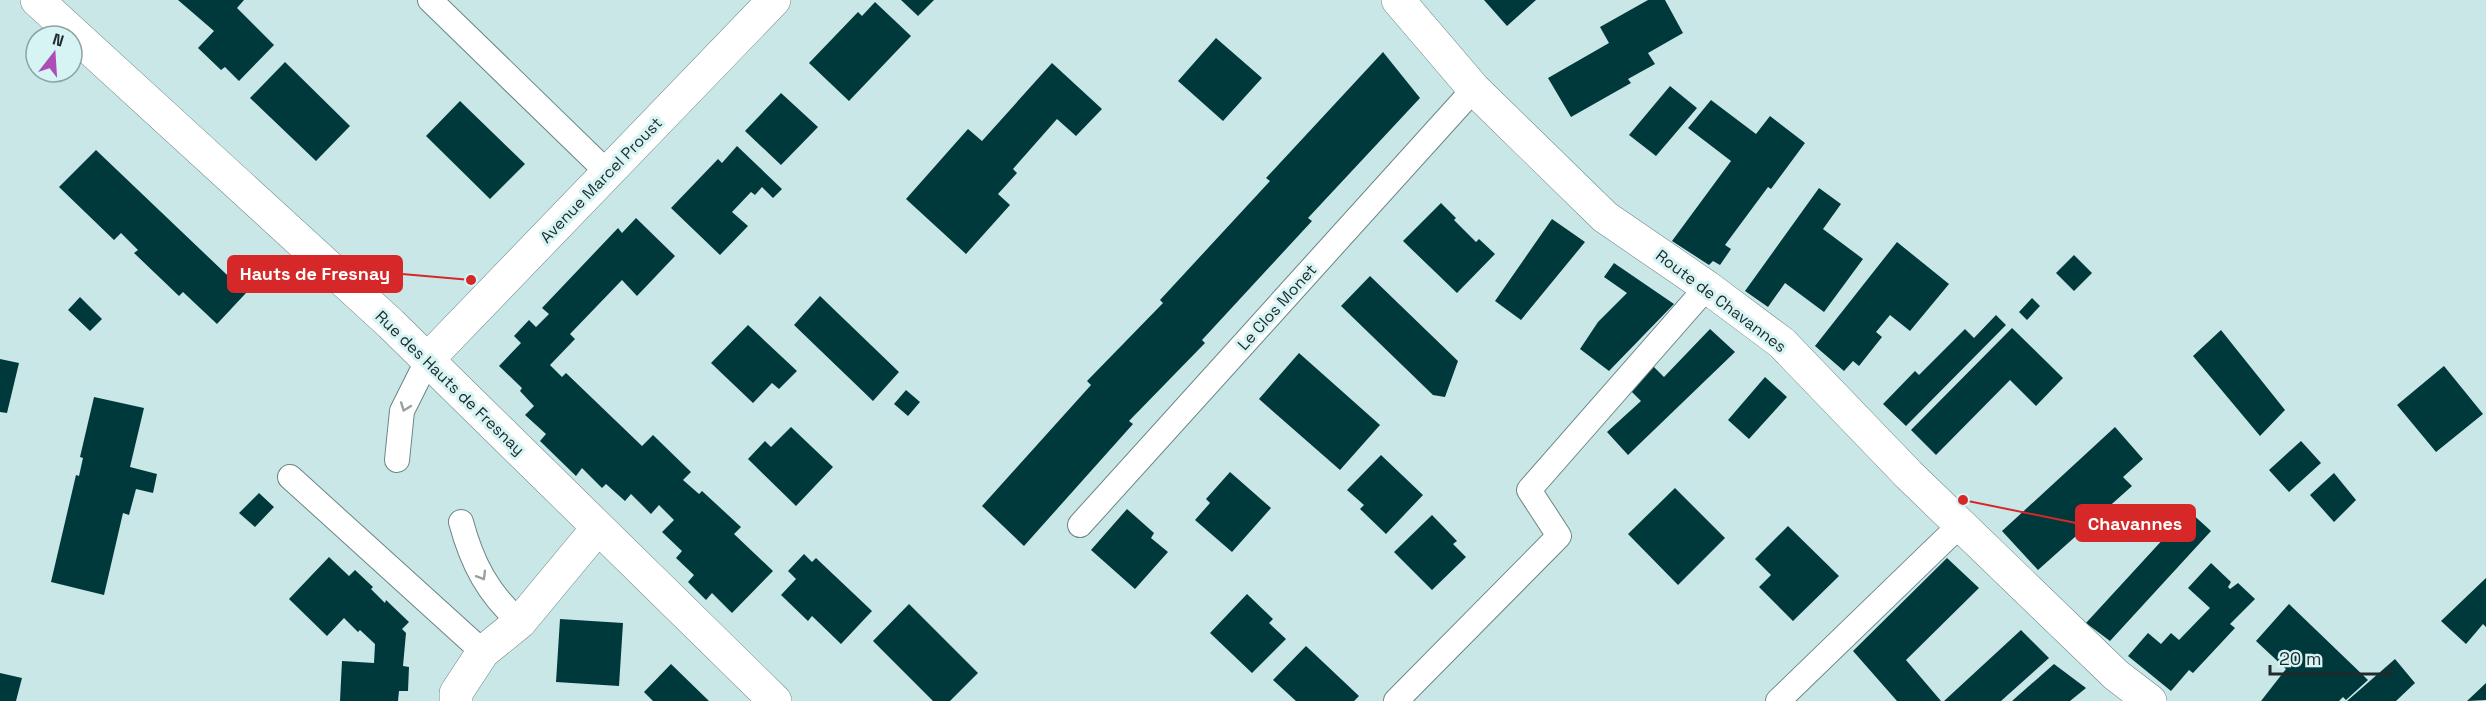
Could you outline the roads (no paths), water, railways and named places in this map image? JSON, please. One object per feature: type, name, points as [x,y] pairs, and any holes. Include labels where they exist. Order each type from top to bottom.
[{"type":"street","name":"Rue des Hauts de Fresnay","points":[[37,0],[428,359],[597,529],[775,701]]},
{"type":"street","name":"Avenue Marcel Proust","points":[[428,359],[774,0]]},
{"type":"street","name":"Route de Chavannes","points":[[1398,0],[1474,89],[1605,217],[1707,287],[1782,343],[1909,475],[2116,675],[2150,701]]},
{"type":"street","points":[[456,701],[456,693],[483,652],[520,622],[597,529]]},
{"type":"lane","points":[[430,0],[609,173]]},
{"type":"lane","name":"Le Clos Monet","points":[[1080,525],[1474,89]]},
{"type":"lane","points":[[1396,701],[1558,536],[1529,490],[1707,287]]},
{"type":"lane","points":[[397,460],[402,411],[428,359]]},
{"type":"lane","points":[[290,477],[483,652]]},
{"type":"lane","points":[[461,522],[471,556],[500,604],[520,622]]},
{"type":"lane","points":[[1778,701],[1961,524]]},
{"type":"place","name":"Hauts de Fresnay","points":[[471,280]]},
{"type":"place","name":"Chavannes","points":[[1963,500]]}]
